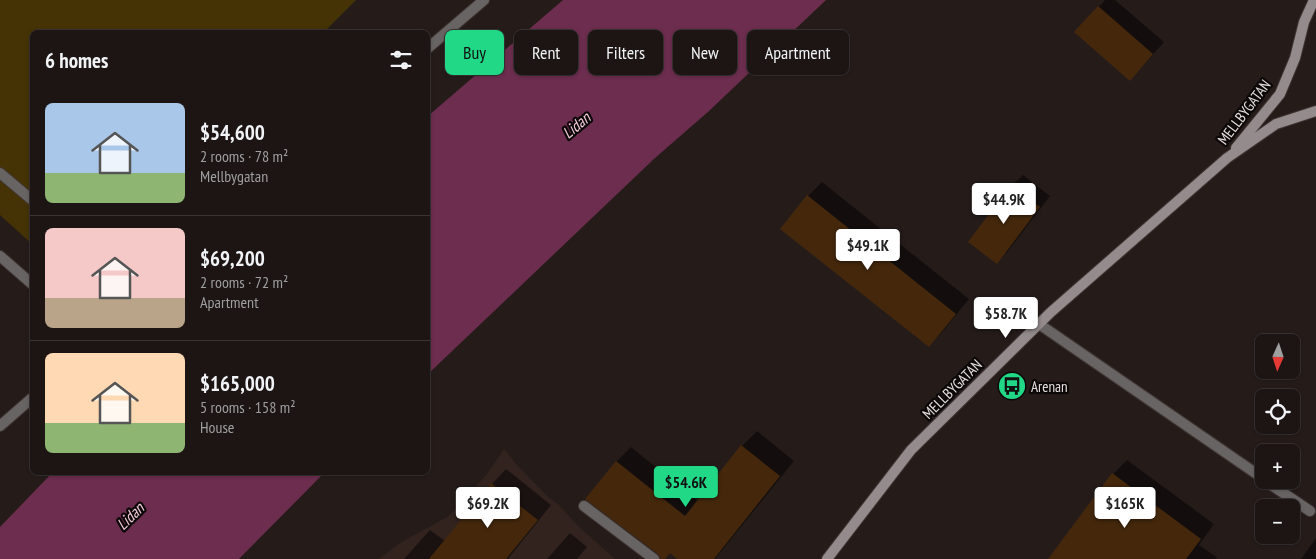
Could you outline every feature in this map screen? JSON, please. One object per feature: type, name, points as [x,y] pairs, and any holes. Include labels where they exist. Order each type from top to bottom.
[{"type":"main road","name":"MELLBYGATAN","points":[[1227,158],[1280,94],[1295,58],[1304,22],[1314,0]]},
{"type":"main road","name":"MELLBYGATAN","points":[[827,559],[911,450],[1039,324],[1227,158],[1276,124],[1316,111]]},
{"type":"street","points":[[430,46],[484,0]]},
{"type":"street","points":[[0,173],[30,198]]},
{"type":"street","points":[[0,256],[30,282]]},
{"type":"street","points":[[1039,324],[1255,474]]},
{"type":"street","points":[[0,426],[30,400]]},
{"type":"street","points":[[1277,489],[1310,512]]},
{"type":"street","points":[[584,506],[654,559]]},
{"type":"shaded area","points":[[0,0],[356,0],[326,30],[30,30],[30,242],[0,215]]},
{"type":"shaded area","points":[[504,449],[548,497],[559,505],[578,526],[615,559],[379,559],[400,543],[449,516],[487,474]]},
{"type":"water","name":"Lidan","points":[[563,0],[826,0],[794,30],[747,30],[747,75],[655,158],[430,372],[430,114],[476,75],[504,75],[504,51],[514,42],[514,75],[578,75],[578,30],[528,30]]},
{"type":"water","name":"Lidan","points":[[50,475],[322,475],[239,559],[0,559],[0,527]]},
{"type":"building","points":[[1098,6],[1153,54],[1130,81],[1074,32]]},
{"type":"building","points":[[1010,186],[1040,207],[997,264],[968,242]]},
{"type":"building","points":[[807,195],[956,314],[929,347],[780,229]]},
{"type":"building","points":[[741,445],[780,476],[714,559],[677,559],[670,553],[665,559],[661,559],[658,554],[585,499],[616,461],[685,516]]},
{"type":"building","points":[[1112,473],[1201,539],[1186,559],[1048,559]]},
{"type":"building","points":[[491,483],[538,520],[506,559],[429,559]]},
{"type":"place","name":"Arenan","points":[[1012,386]]}]
